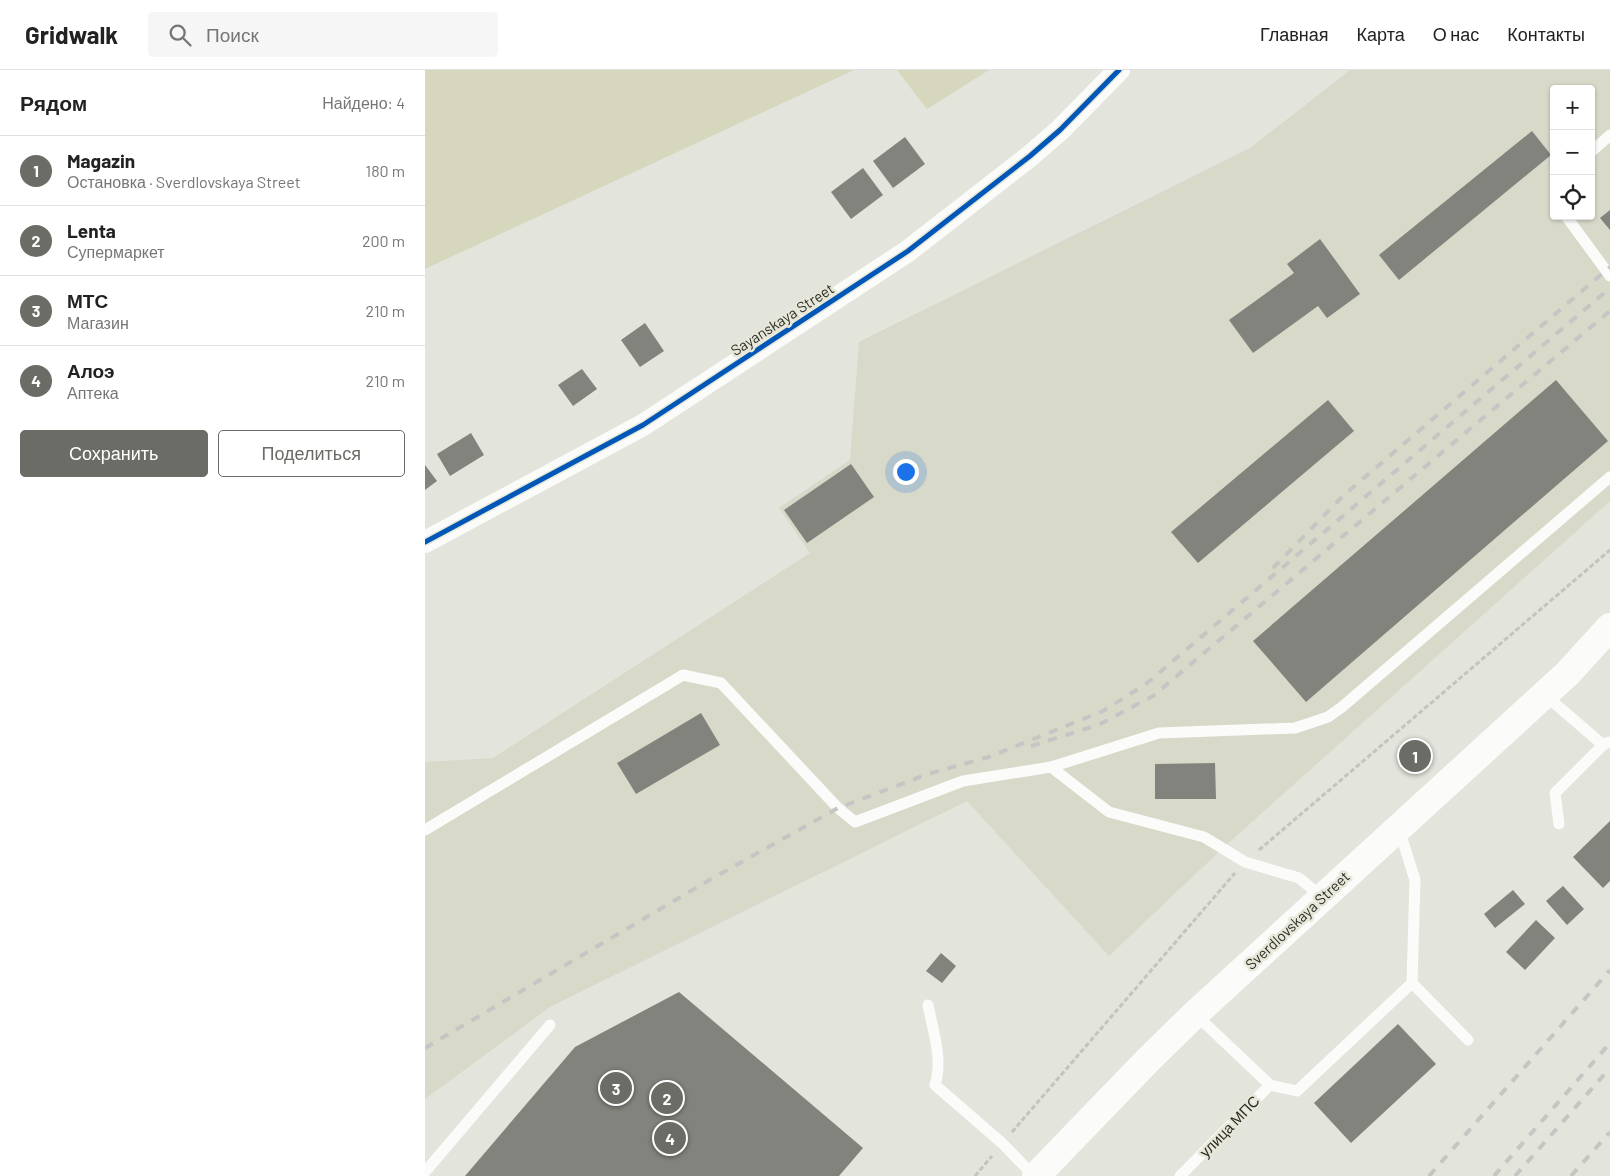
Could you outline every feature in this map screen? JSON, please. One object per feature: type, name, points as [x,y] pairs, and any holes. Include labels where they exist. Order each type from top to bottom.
[{"type":"highway","name":"Sverdlovskaya Street","points":[[1035,1176],[1195,1014],[1545,695],[1610,627]]},
{"type":"highway","name":"Sverdlovskaya Street","points":[[1567,674],[1610,646]]},
{"type":"street","name":"Sayanskaya Street","points":[[425,542],[643,425],[908,251],[1060,130],[1119,70]]},
{"type":"lane","points":[[1595,148],[1610,135]]},
{"type":"lane","points":[[1569,220],[1610,276]]},
{"type":"lane","points":[[425,830],[683,675],[721,683],[838,808],[855,822],[963,781],[1051,767],[1159,733],[1295,728],[1328,717],[1357,695],[1610,477]]},
{"type":"lane","points":[[1545,695],[1607,743],[1555,793],[1559,824]]},
{"type":"lane","points":[[1051,767],[1109,812],[1204,837],[1245,862],[1299,878],[1322,897]]},
{"type":"lane","points":[[1270,1085],[1297,1091],[1412,984],[1415,880],[1399,828]]},
{"type":"lane","points":[[1412,984],[1468,1040]]},
{"type":"lane","points":[[928,1005],[938,1057],[939,1073],[935,1085],[1002,1143],[1035,1176]]},
{"type":"lane","name":"улица МПС","points":[[1180,1176],[1270,1085],[1195,1014]]},
{"type":"lane","points":[[425,1172],[551,1025]]},
{"type":"path","points":[[975,1176],[1245,862],[1610,550]]},
{"type":"shaded area","points":[[425,70],[854,70],[425,269]]},
{"type":"shaded area","points":[[897,70],[989,70],[927,109]]},
{"type":"shaded area","points":[[1350,70],[1610,70],[1610,501],[1223,848],[1109,956],[967,801],[550,1007],[425,1099],[425,762],[493,758],[810,553],[779,508],[850,460],[859,342],[1250,148]]},
{"type":"building","points":[[1532,131],[1550,154],[1550,156],[1399,280],[1379,255]]},
{"type":"building","points":[[905,137],[925,164],[893,188],[873,161]]},
{"type":"building","points":[[863,168],[883,195],[851,219],[831,192]]},
{"type":"building","points":[[1610,210],[1610,230],[1600,218]]},
{"type":"building","points":[[1320,239],[1360,294],[1327,318],[1318,306],[1253,353],[1229,320],[1294,273],[1287,264]]},
{"type":"building","points":[[645,323],[664,351],[640,367],[621,340]]},
{"type":"building","points":[[582,369],[597,389],[573,406],[558,385]]},
{"type":"building","points":[[1556,380],[1608,441],[1306,702],[1253,641]]},
{"type":"building","points":[[1328,400],[1354,431],[1198,563],[1171,532]]},
{"type":"building","points":[[471,433],[484,455],[450,476],[437,454]]},
{"type":"building","points":[[851,464],[874,497],[807,543],[784,510]]},
{"type":"building","points":[[425,465],[437,481],[425,490]]},
{"type":"building","points":[[701,713],[720,745],[636,794],[617,763]]},
{"type":"building","points":[[1215,763],[1216,799],[1155,799],[1155,764]]},
{"type":"building","points":[[1610,821],[1610,881],[1603,888],[1573,857]]},
{"type":"building","points":[[1563,886],[1584,909],[1567,925],[1546,901]]},
{"type":"building","points":[[1513,890],[1525,904],[1495,928],[1484,914]]},
{"type":"building","points":[[1536,920],[1555,938],[1525,970],[1506,952]]},
{"type":"building","points":[[941,953],[956,966],[942,983],[926,971]]},
{"type":"building","points":[[679,992],[863,1148],[839,1176],[465,1176],[575,1047]]},
{"type":"building","points":[[1398,1024],[1436,1064],[1351,1143],[1314,1103]]},
{"type":"railway","points":[[1273,568],[1343,496],[1610,267]]},
{"type":"railway","points":[[425,1048],[706,882],[838,808],[928,774],[989,757],[1103,711],[1146,684],[1610,288]]},
{"type":"railway","points":[[1031,746],[1098,725],[1153,696],[1610,311]]},
{"type":"railway","points":[[1429,1176],[1610,970]]},
{"type":"railway","points":[[1494,1176],[1610,1043]]},
{"type":"railway","points":[[1515,1176],[1610,1068]]},
{"type":"railway","points":[[1571,1176],[1610,1132]]},
{"type":"cycle path","points":[[425,542],[643,425],[908,251],[1030,156],[1060,130],[1119,70]]},
{"type":"place","name":"Magazin","points":[[1415,756]]},
{"type":"place","name":"МТС","points":[[616,1088]]},
{"type":"place","name":"Lenta","points":[[667,1098]]},
{"type":"place","name":"Алоэ","points":[[670,1138]]}]
